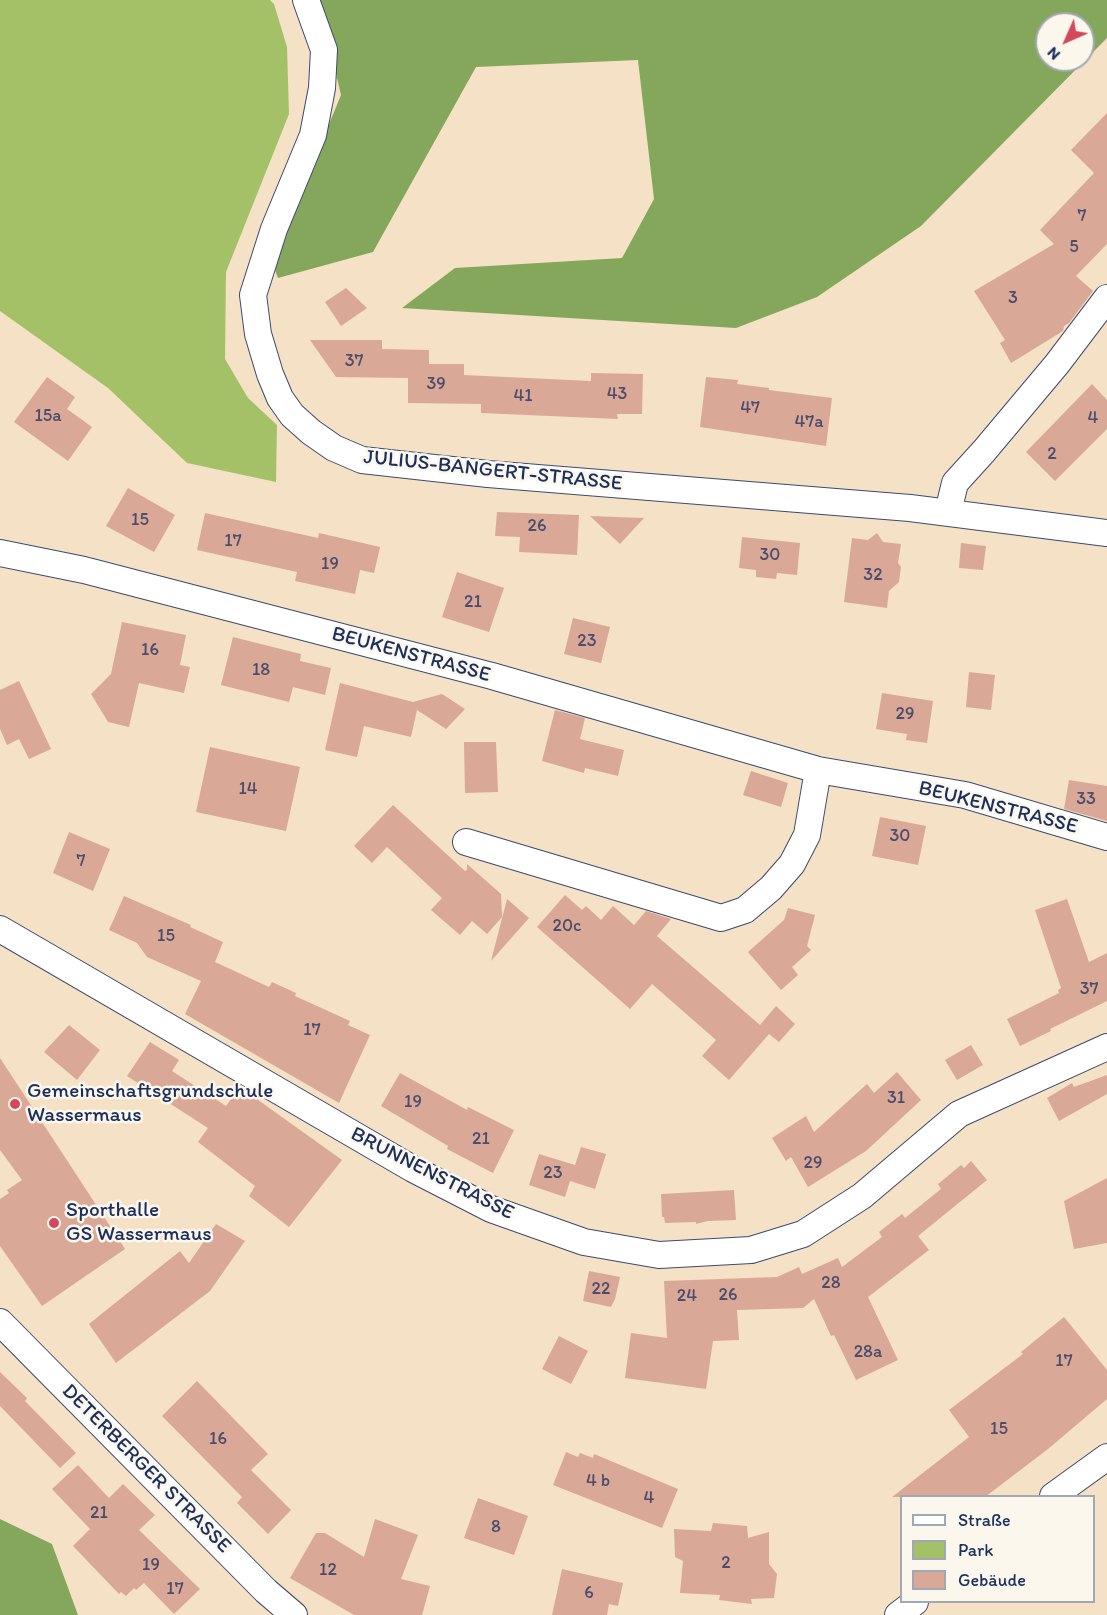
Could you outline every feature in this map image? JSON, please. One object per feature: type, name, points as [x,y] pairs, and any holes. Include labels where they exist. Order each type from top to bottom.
[{"type":"street","name":"JULIUS-BANGERT-STRASSE","points":[[306,0],[324,50],[322,88],[313,135],[274,229],[253,295],[258,334],[280,398],[292,415],[310,432],[334,448],[362,460],[488,474],[948,512],[1107,532]]},
{"type":"street","points":[[948,512],[955,483],[1057,364],[1107,298]]},
{"type":"street","name":"BEUKENSTRASSE","points":[[0,554],[84,570],[481,673],[818,770],[965,795],[1107,837]]},
{"type":"street","points":[[466,842],[721,918],[745,910],[771,888],[792,864],[807,835],[818,770]]},
{"type":"street","name":"BRUNNENSTRASSE","points":[[0,929],[413,1169],[491,1209],[584,1242],[659,1255],[751,1250],[803,1234],[862,1196],[959,1114],[1107,1047]]},
{"type":"street","name":"DETERBERGER STRASSE","points":[[0,1322],[266,1591],[294,1615]]},
{"type":"street","points":[[1056,1495],[1107,1457]]},
{"type":"street","points":[[897,1615],[914,1603]]},
{"type":"green space","points":[[0,0],[270,0],[274,4],[287,47],[289,114],[226,272],[225,359],[248,398],[277,425],[276,482],[187,463],[108,388],[0,311]]},
{"type":"green space","points":[[319,0],[1107,0],[1107,38],[1095,50],[1095,12],[1035,12],[1035,72],[1073,72],[921,226],[817,297],[736,328],[402,308],[455,268],[622,258],[654,199],[638,60],[476,67],[373,252],[278,278],[272,262],[341,95]]},
{"type":"green space","points":[[0,1519],[52,1544],[78,1615],[0,1615]]},
{"type":"building","points":[[1107,113],[1107,244],[1076,276],[1093,291],[1069,323],[1064,326],[1063,331],[1011,363],[1000,343],[1005,340],[974,291],[1054,244],[1040,230],[1094,173],[1071,150]]},
{"type":"building","points":[[346,288],[367,308],[341,326],[325,302]]},
{"type":"building","points":[[310,340],[382,340],[382,349],[429,350],[429,364],[464,364],[464,375],[591,381],[591,373],[643,374],[642,414],[617,414],[618,419],[481,413],[481,404],[408,403],[408,378],[336,377]]},
{"type":"building","points":[[47,377],[75,397],[67,409],[92,427],[68,461],[14,422]]},
{"type":"building","points":[[706,377],[738,380],[737,384],[769,388],[769,390],[832,398],[826,446],[700,427]]},
{"type":"building","points":[[1092,384],[1107,400],[1107,429],[1055,481],[1026,452]]},
{"type":"building","points":[[128,488],[175,515],[154,552],[106,526]]},
{"type":"building","points":[[497,512],[579,515],[577,555],[519,552],[520,537],[495,536]]},
{"type":"building","points":[[205,513],[318,538],[319,533],[380,547],[374,573],[360,570],[355,594],[295,581],[297,572],[197,550]]},
{"type":"building","points":[[590,516],[644,518],[620,544]]},
{"type":"building","points":[[877,533],[883,542],[901,544],[898,563],[901,567],[899,582],[889,591],[887,608],[844,602],[852,538],[868,540]]},
{"type":"building","points":[[742,537],[800,543],[797,575],[777,573],[776,579],[756,577],[756,570],[739,568]]},
{"type":"building","points":[[961,543],[986,546],[983,570],[959,568]]},
{"type":"building","points":[[457,572],[504,588],[489,632],[442,617]]},
{"type":"building","points":[[573,618],[610,627],[601,663],[564,654]]},
{"type":"building","points":[[122,622],[186,635],[180,665],[190,667],[184,693],[139,683],[129,727],[108,722],[91,694],[111,674]]},
{"type":"building","points":[[233,637],[301,654],[300,661],[331,668],[325,695],[293,687],[289,702],[221,685]]},
{"type":"building","points":[[969,672],[995,675],[991,710],[966,707]]},
{"type":"building","points":[[19,681],[51,749],[29,759],[19,739],[7,745],[0,729],[0,690]]},
{"type":"building","points":[[340,683],[413,702],[442,694],[465,709],[446,729],[417,710],[411,737],[364,726],[357,757],[325,750]]},
{"type":"building","points":[[882,693],[933,701],[927,743],[906,740],[907,734],[876,729]]},
{"type":"building","points":[[555,710],[585,718],[580,739],[624,750],[618,776],[585,768],[584,773],[542,761]]},
{"type":"building","points":[[464,742],[496,742],[498,792],[465,793]]},
{"type":"building","points":[[210,747],[300,767],[286,831],[196,812]]},
{"type":"building","points":[[751,771],[788,783],[781,807],[743,795]]},
{"type":"building","points":[[1069,780],[1107,786],[1107,821],[1064,809]]},
{"type":"building","points":[[393,805],[465,871],[467,864],[501,894],[502,917],[487,934],[472,921],[460,935],[431,910],[442,898],[387,847],[372,863],[354,846]]},
{"type":"building","points":[[880,817],[926,826],[918,865],[872,856]]},
{"type":"building","points":[[69,832],[110,849],[93,891],[53,873]]},
{"type":"building","points":[[565,895],[582,910],[586,906],[601,920],[613,906],[634,925],[646,911],[671,919],[657,936],[760,1025],[776,1006],[795,1024],[779,1042],[769,1034],[729,1080],[702,1056],[716,1040],[652,984],[630,1009],[537,927]]},
{"type":"building","points":[[124,896],[191,925],[190,927],[223,942],[215,962],[269,987],[272,982],[296,993],[295,996],[350,1021],[348,1025],[370,1035],[339,1103],[185,1014],[201,981],[147,957],[137,943],[109,930]]},
{"type":"building","points":[[507,899],[529,918],[491,961]]},
{"type":"building","points":[[1067,899],[1089,962],[1107,953],[1107,1001],[1020,1046],[1007,1019],[1059,993],[1058,990],[1061,988],[1035,910]]},
{"type":"building","points":[[788,908],[815,915],[807,946],[811,950],[792,967],[798,975],[781,990],[748,952],[784,920]]},
{"type":"building","points":[[69,1025],[100,1050],[77,1080],[44,1052]]},
{"type":"building","points":[[150,1042],[179,1060],[172,1071],[226,1106],[240,1087],[342,1160],[289,1227],[249,1196],[255,1186],[198,1142],[208,1128],[127,1076]]},
{"type":"building","points":[[971,1045],[983,1065],[957,1080],[945,1060]]},
{"type":"building","name":"Sporthalle GS Wassermaus","points":[[0,1058],[125,1249],[42,1306],[0,1246],[0,1199],[9,1193],[7,1190],[22,1180],[0,1150]]},
{"type":"building","points":[[897,1072],[921,1100],[866,1151],[808,1187],[791,1157],[786,1161],[772,1138],[806,1116],[814,1132],[867,1084],[874,1093]]},
{"type":"building","points":[[400,1073],[467,1110],[468,1107],[514,1130],[493,1173],[447,1149],[448,1146],[381,1106]]},
{"type":"building","points":[[1107,1075],[1107,1094],[1059,1121],[1047,1098],[1072,1083],[1074,1087]]},
{"type":"building","points":[[581,1147],[606,1154],[595,1189],[570,1181],[565,1197],[529,1185],[539,1154],[575,1165]]},
{"type":"building","points":[[971,1161],[987,1180],[918,1236],[929,1250],[868,1297],[898,1360],[856,1380],[834,1335],[831,1336],[814,1299],[803,1308],[737,1310],[739,1340],[713,1341],[706,1389],[625,1378],[631,1333],[667,1338],[664,1281],[777,1277],[799,1267],[802,1274],[838,1258],[842,1267],[882,1237],[879,1232],[902,1214],[905,1218],[941,1189],[938,1184],[961,1165],[964,1168]]},
{"type":"building","points":[[1107,1178],[1107,1243],[1074,1249],[1064,1201]]},
{"type":"building","points":[[734,1190],[736,1220],[696,1224],[696,1222],[665,1223],[662,1217],[661,1194]]},
{"type":"building","points":[[216,1224],[245,1241],[210,1291],[116,1363],[89,1324],[180,1251],[189,1263]]},
{"type":"building","points":[[589,1271],[620,1277],[611,1307],[583,1301]]},
{"type":"building","points":[[1064,1317],[1107,1370],[1107,1399],[1048,1449],[988,1495],[900,1495],[900,1497],[892,1497],[969,1437],[949,1410],[1023,1354],[1021,1352]]},
{"type":"building","points":[[559,1336],[588,1351],[571,1384],[542,1369]]},
{"type":"building","points":[[0,1372],[27,1398],[25,1401],[76,1453],[60,1468],[0,1406]]},
{"type":"building","points":[[197,1381],[268,1454],[251,1470],[291,1510],[268,1534],[237,1503],[242,1497],[162,1416]]},
{"type":"building","points":[[566,1452],[578,1457],[580,1453],[593,1458],[594,1454],[678,1489],[662,1528],[553,1485]]},
{"type":"building","points":[[78,1465],[109,1498],[123,1484],[155,1515],[139,1530],[200,1589],[174,1614],[144,1583],[136,1590],[134,1588],[126,1596],[121,1592],[119,1594],[73,1546],[90,1529],[52,1489]]},
{"type":"building","points":[[478,1498],[528,1516],[514,1555],[464,1538]]},
{"type":"building","points":[[375,1519],[418,1535],[401,1579],[430,1586],[422,1615],[354,1615],[290,1578],[316,1533],[325,1533],[364,1557]]},
{"type":"building","points":[[713,1523],[747,1526],[748,1538],[769,1532],[769,1564],[777,1574],[774,1598],[751,1599],[752,1604],[719,1600],[720,1595],[680,1593],[683,1561],[675,1557],[674,1529],[711,1531]]},
{"type":"building","points":[[562,1569],[623,1583],[618,1606],[609,1604],[607,1615],[552,1615]]},
{"type":"place","name":"Gemeinschaftsgrundschule Wassermaus","points":[[15,1104]]},
{"type":"place","name":"Sporthalle GS Wassermaus","points":[[54,1223]]}]
